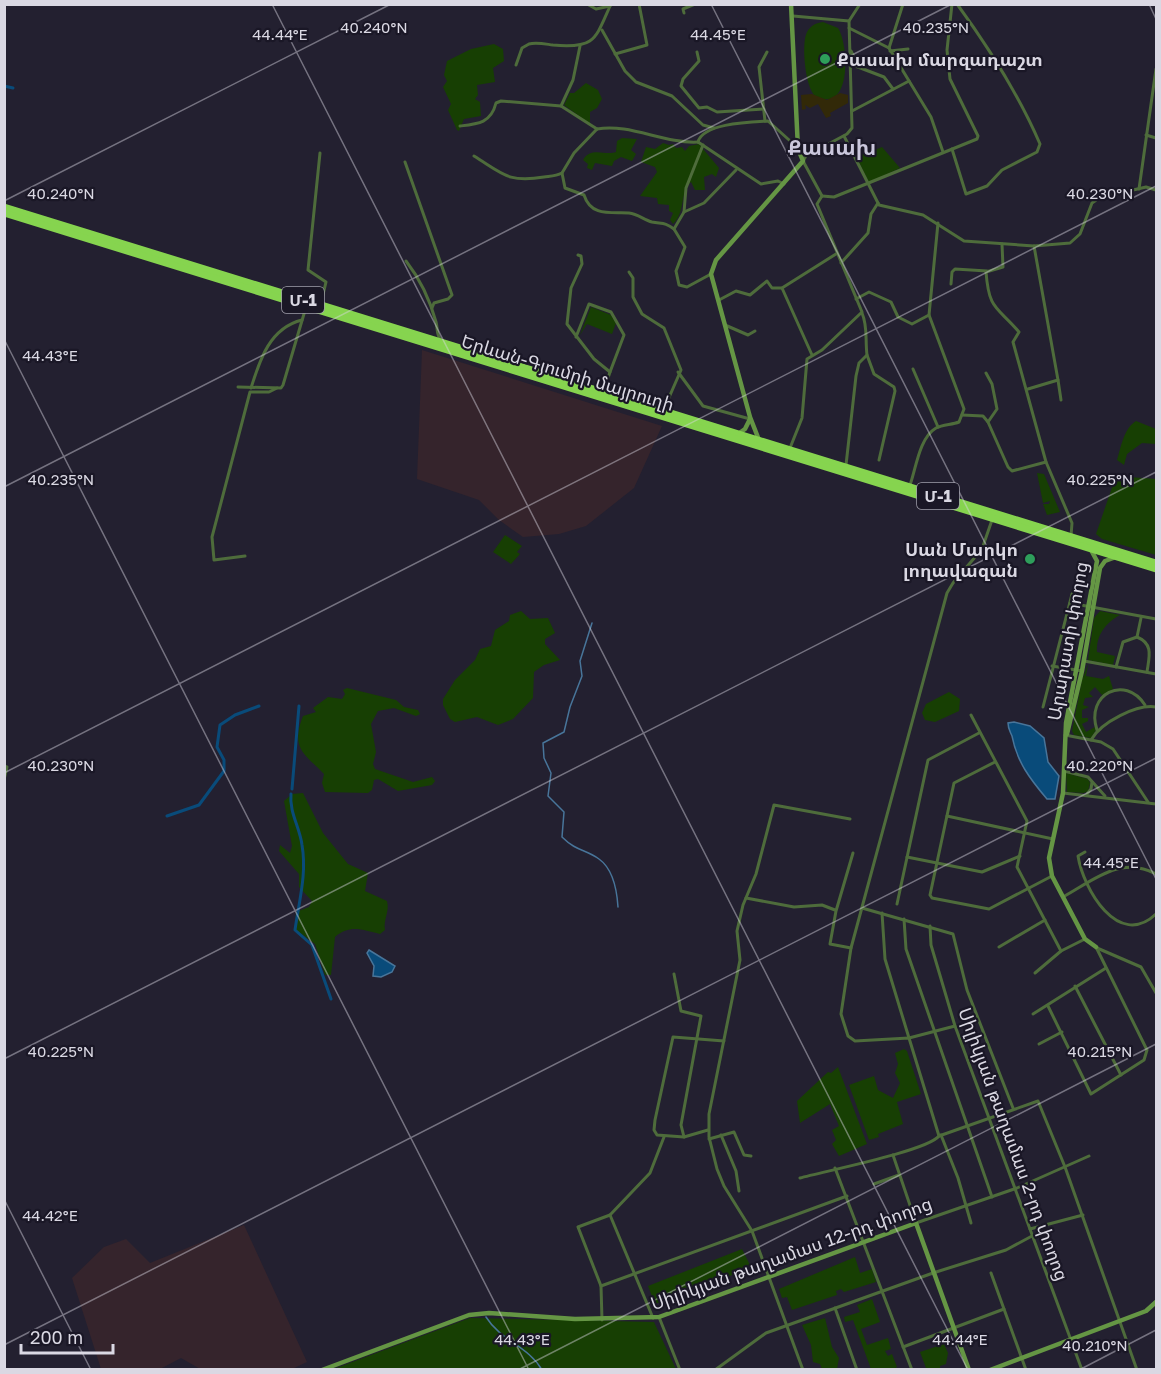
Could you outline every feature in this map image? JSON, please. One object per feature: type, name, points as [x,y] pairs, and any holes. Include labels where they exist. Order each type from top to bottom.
[{"type":"highway","name":"Երևան-Գյումրի մայրուղի","points":[[4,207],[306,307],[759,440],[909,487],[993,519],[1060,536],[1071,536],[1119,556]]},
{"type":"highway","name":"Երևան-Գյումրի մայրուղի","points":[[4,213],[444,343],[1119,556]]},
{"type":"highway","name":"Մ-1","points":[[1119,556],[1156,563]]},
{"type":"highway","name":"Մ-1","points":[[1119,556],[1156,569]]},
{"type":"street","points":[[587,4],[596,9],[611,5]]},
{"type":"street","points":[[615,54],[647,45],[639,4]]},
{"type":"street","points":[[684,14],[683,9],[695,4]]},
{"type":"street","points":[[791,4],[798,148],[822,196]]},
{"type":"street","points":[[759,440],[750,419],[711,274],[716,260],[806,156],[844,136],[852,129],[849,21],[860,4]]},
{"type":"street","points":[[903,4],[890,49],[931,117],[943,152]]},
{"type":"street","points":[[822,196],[834,197],[973,142],[978,136],[950,79],[947,50],[952,4]]},
{"type":"street","points":[[951,149],[966,194],[987,186],[1002,170],[1037,152],[1040,144],[1024,111],[990,53],[957,4]]},
{"type":"street","points":[[516,64],[522,48],[533,43],[580,46],[602,30],[611,5]]},
{"type":"street","points":[[793,16],[849,21]]},
{"type":"street","points":[[849,28],[890,49],[908,49]]},
{"type":"street","points":[[602,30],[625,71],[636,82],[672,96],[703,125],[714,128]]},
{"type":"street","points":[[561,106],[573,80],[580,46]]},
{"type":"street","points":[[849,50],[858,66]]},
{"type":"street","points":[[697,52],[699,61],[681,83],[683,90],[699,108],[707,107],[717,112],[764,109]]},
{"type":"street","points":[[767,52],[759,67],[765,121],[798,148]]},
{"type":"street","points":[[850,64],[884,77],[893,90]]},
{"type":"street","points":[[1139,189],[1156,69]]},
{"type":"street","points":[[851,112],[909,81]]},
{"type":"street","points":[[460,126],[484,123],[491,116],[496,103],[501,101],[561,106],[597,129]]},
{"type":"street","points":[[698,142],[701,135],[714,128],[765,121]]},
{"type":"street","points":[[474,156],[498,172],[518,180],[555,176],[562,173],[574,153],[597,129],[604,128],[642,133],[676,143],[698,142],[736,170],[761,184],[778,181],[784,184]]},
{"type":"street","points":[[1146,135],[1156,138]]},
{"type":"street","points":[[844,136],[879,203],[923,215],[964,241],[1034,246],[1070,243],[1080,234],[1092,203],[1099,198],[1146,187],[1156,190]]},
{"type":"street","points":[[674,229],[684,212],[686,188],[703,145]]},
{"type":"street","points":[[320,153],[308,270],[326,282],[320,305]]},
{"type":"street","points":[[405,162],[452,295],[448,300],[434,303],[432,308]]},
{"type":"street","points":[[684,212],[704,203],[736,170]]},
{"type":"street","points":[[562,173],[565,188],[584,195],[586,202],[595,210],[607,214],[629,213],[651,222],[664,222],[674,229],[685,247],[676,271],[680,285],[687,286],[711,274]]},
{"type":"street","points":[[822,196],[817,204],[868,327],[865,339],[867,355],[874,374],[894,387],[895,391],[879,460]]},
{"type":"street","points":[[840,263],[868,233],[871,214],[879,203]]},
{"type":"street","points":[[909,487],[921,450],[930,432],[938,427],[955,424],[964,409],[929,315],[938,223]]},
{"type":"street","points":[[951,284],[952,272],[955,269],[987,271],[1002,269],[1002,243]]},
{"type":"street","points":[[1034,246],[1061,400]]},
{"type":"street","points":[[718,301],[736,291],[750,295],[767,281],[772,288],[782,288],[836,254]]},
{"type":"street","points":[[578,255],[582,256],[582,264],[571,288],[567,324],[594,359],[610,372]]},
{"type":"street","points":[[406,261],[416,274],[432,308],[437,336],[444,343]]},
{"type":"street","points":[[987,271],[988,295],[1003,319],[1019,332],[1013,342],[1028,389],[1046,462],[1072,523],[1071,536]]},
{"type":"street","points":[[629,272],[637,306],[646,318],[664,328],[681,370],[678,372],[663,411]]},
{"type":"street","points":[[782,288],[803,330],[812,355]]},
{"type":"street","points":[[856,299],[869,292],[891,302],[898,317],[912,324],[929,315]]},
{"type":"street","points":[[576,337],[590,304],[611,312],[624,335],[602,394]]},
{"type":"street","points":[[245,556],[214,560],[212,537],[250,392],[269,392],[283,385],[306,307]]},
{"type":"street","points":[[789,450],[802,418],[807,359],[822,350],[862,312]]},
{"type":"street","points":[[251,388],[270,340],[289,323],[302,320]]},
{"type":"street","points":[[725,325],[748,335],[755,331]]},
{"type":"street","points":[[845,467],[856,376],[859,363],[867,355]]},
{"type":"street","points":[[913,369],[938,427]]},
{"type":"street","points":[[678,372],[704,406],[750,419]]},
{"type":"street","points":[[986,373],[992,384],[997,409],[988,422]]},
{"type":"street","points":[[1028,389],[1058,380]]},
{"type":"street","points":[[238,387],[277,388]]},
{"type":"street","points":[[962,415],[984,417],[1005,462],[1012,471],[1046,462]]},
{"type":"street","points":[[738,434],[745,429],[750,419]]},
{"type":"street","points":[[955,1026],[909,1038],[860,1042],[848,1036],[841,1014],[851,948],[948,592],[987,542],[993,519]]},
{"type":"street","name":"Արարատի փողոց","points":[[1091,549],[1097,561],[1080,671],[1066,737],[1063,793],[1049,858],[1052,876],[1062,897],[1085,939],[1096,947]]},
{"type":"street","name":"Արարատի փողոց","points":[[1080,671],[1084,661],[1089,607],[1101,565],[1119,556]]},
{"type":"street","points":[[1043,706],[1072,594],[1085,581]]},
{"type":"street","points":[[1070,603],[1156,619]]},
{"type":"street","points":[[1137,637],[1141,618]]},
{"type":"street","points":[[1116,667],[1123,642],[1137,637],[1146,642],[1150,651],[1147,672]]},
{"type":"street","points":[[1084,661],[1156,674]]},
{"type":"street","points":[[1052,666],[1080,671]]},
{"type":"street","points":[[1097,730],[1095,706],[1107,693],[1125,690],[1134,693],[1145,705],[1156,707]]},
{"type":"street","points":[[1091,740],[1097,730],[1145,705]]},
{"type":"street","points":[[971,715],[1027,821],[1017,867],[1061,951]]},
{"type":"street","points":[[897,903],[928,760],[980,732]]},
{"type":"street","points":[[1066,737],[1101,741],[1113,749],[1148,802]]},
{"type":"street","points":[[995,762],[954,783],[932,898],[989,909],[1052,876]]},
{"type":"street","points":[[4,766],[7,767],[4,780]]},
{"type":"street","points":[[1063,771],[1084,775],[1106,797]]},
{"type":"street","points":[[1085,795],[1091,789],[1092,782]]},
{"type":"street","points":[[1063,793],[1156,804]]},
{"type":"street","points":[[803,1370],[752,1231],[724,1186],[708,1130],[709,1114],[740,960],[737,931],[746,898],[756,874],[774,805],[850,819]]},
{"type":"street","points":[[948,816],[1053,839]]},
{"type":"street","points":[[1085,852],[1078,856],[1080,871],[1102,909],[1116,919],[1140,923],[1156,914]]},
{"type":"street","points":[[851,948],[830,944],[836,910],[853,853]]},
{"type":"street","points":[[907,857],[982,872],[1020,856]]},
{"type":"street","points":[[1062,897],[1123,866],[1137,866],[1156,874]]},
{"type":"street","points":[[746,898],[794,907],[822,905],[836,910]]},
{"type":"street","points":[[862,908],[953,934],[967,990],[1014,1108]]},
{"type":"street","points":[[882,913],[885,958],[940,1136],[972,1223]]},
{"type":"street","points":[[904,919],[906,949],[992,1197]]},
{"type":"street","points":[[999,947],[1045,920]]},
{"type":"street","name":"Սիլիկյան թաղամաս 2-րդ փողոց","points":[[930,926],[931,945],[955,1026],[1017,1188],[1082,1370]]},
{"type":"street","points":[[1035,973],[1061,951],[1085,939]]},
{"type":"street","points":[[1048,1006],[1091,1094],[1144,1059],[1147,1050],[1096,947]]},
{"type":"street","points":[[1096,947],[1141,967],[1156,993]]},
{"type":"street","points":[[1033,1014],[1106,968]]},
{"type":"street","points":[[674,974],[681,1011],[701,1016],[681,1125],[684,1137]]},
{"type":"street","points":[[1075,986],[1121,1076]]},
{"type":"street","points":[[1040,1044],[1062,1032]]},
{"type":"street","points":[[708,1130],[684,1137],[657,1135],[654,1130],[673,1037],[724,1041]]},
{"type":"street","points":[[800,1178],[893,1155],[930,1143],[940,1136],[1014,1108],[1038,1101],[1083,1215],[1137,1370]]},
{"type":"street","points":[[710,1139],[734,1132],[744,1155],[751,1156]]},
{"type":"street","points":[[721,1135],[735,1171],[739,1191]]},
{"type":"street","points":[[602,1320],[601,1286],[578,1227],[610,1215],[650,1173],[664,1137]]},
{"type":"street","points":[[893,1155],[969,1370]]},
{"type":"street","name":"Սիլիկյան թաղամաս 12-րդ փողոց","points":[[322,1370],[469,1315],[489,1313],[602,1320],[656,1317],[1017,1188],[1089,1156]]},
{"type":"street","points":[[835,1168],[912,1370]]},
{"type":"street","points":[[874,1184],[900,1175]]},
{"type":"street","points":[[601,1286],[847,1196]]},
{"type":"street","points":[[610,1215],[634,1273],[680,1370]]},
{"type":"street","points":[[1030,1229],[1083,1215]]},
{"type":"street","points":[[715,1370],[766,1334],[933,1273],[1006,1250],[1033,1236]]},
{"type":"street","points":[[991,1273],[1026,1370]]},
{"type":"street","points":[[990,1370],[1146,1311],[1156,1302]]},
{"type":"street","points":[[835,1308],[857,1370]]},
{"type":"street","points":[[903,1347],[1004,1309]]},
{"type":"shaded area","points":[[422,350],[662,426],[634,488],[586,526],[559,534],[523,537],[499,520],[479,500],[417,479]]},
{"type":"shaded area","points":[[244,1225],[307,1362],[292,1369],[202,1370],[181,1358],[160,1369],[101,1369],[72,1278],[104,1247],[126,1239],[150,1263]]},
{"type":"green space","name":"Քասախ մարզադաշտ","points":[[823,22],[838,28],[842,37],[845,62],[841,87],[836,96],[827,99],[815,96],[812,91],[806,75],[804,55],[807,32],[814,25]]},
{"type":"green space","points":[[494,44],[503,49],[504,61],[493,68],[495,82],[477,85],[478,95],[475,99],[480,102],[481,116],[464,119],[459,131],[448,110],[451,104],[443,87],[447,81],[444,75],[447,61],[471,49]]},
{"type":"green space","points":[[586,83],[598,90],[602,99],[597,108],[590,112],[590,124],[564,105],[570,93],[574,93]]},
{"type":"green space","points":[[622,138],[637,139],[631,150],[636,154],[632,161],[621,157],[614,161],[612,166],[595,163],[592,170],[587,168],[588,164],[583,160],[586,156],[594,152],[616,152],[617,141]]},
{"type":"green space","points":[[663,143],[673,144],[676,148],[682,147],[685,151],[689,146],[699,144],[719,168],[716,177],[712,174],[704,177],[705,190],[695,190],[691,182],[685,192],[680,214],[673,224],[670,220],[673,213],[669,211],[669,205],[658,204],[657,198],[640,196],[657,172],[655,167],[641,162],[646,147],[655,149]]},
{"type":"green space","points":[[867,147],[870,152],[882,147],[900,168],[869,183],[855,154]]},
{"type":"green space","points":[[591,307],[611,315],[616,323],[612,334],[587,324],[580,335]]},
{"type":"green space","points":[[1136,421],[1156,429],[1156,444],[1142,443],[1127,454],[1124,465],[1117,460],[1126,433]]},
{"type":"green space","points":[[1037,473],[1044,474],[1060,512],[1047,515],[1043,504],[1049,504],[1050,501],[1043,503]]},
{"type":"green space","points":[[1116,476],[1156,479],[1156,555],[1102,539],[1096,534]]},
{"type":"green space","points":[[505,535],[522,546],[517,552],[520,554],[511,564],[493,552]]},
{"type":"green space","points":[[521,611],[530,619],[548,618],[555,633],[545,639],[545,644],[560,660],[544,665],[534,672],[533,698],[513,719],[498,725],[477,717],[455,722],[450,719],[443,705],[443,699],[455,680],[475,660],[480,649],[491,646],[495,630],[509,621],[510,615]]},
{"type":"green space","points":[[1100,611],[1120,615],[1102,630],[1097,646],[1097,652],[1115,656],[1113,665],[1088,660],[1094,618]]},
{"type":"green space","points":[[1088,664],[1086,676],[1103,679],[1109,676],[1113,689],[1102,695],[1095,687],[1089,693],[1093,697],[1085,698],[1083,705],[1089,707],[1082,710],[1082,718],[1088,718],[1088,721],[1082,724],[1086,732],[1095,727],[1096,730],[1091,738],[1074,735],[1072,731],[1082,680]]},
{"type":"green space","points":[[347,688],[396,700],[404,707],[418,710],[420,714],[416,716],[394,708],[378,711],[371,724],[376,752],[373,764],[375,769],[413,782],[432,777],[435,781],[432,785],[398,791],[378,779],[374,780],[372,790],[368,793],[325,792],[322,783],[324,774],[306,756],[299,744],[299,727],[303,716],[316,712],[313,708],[328,697],[342,699],[345,694],[343,690]]},
{"type":"green space","points":[[949,692],[960,699],[959,711],[935,722],[925,720],[922,713],[926,704]]},
{"type":"green space","points":[[1066,773],[1088,779],[1090,783],[1088,791],[1084,793],[1067,792]]},
{"type":"green space","points":[[303,793],[323,833],[348,864],[368,873],[365,891],[387,901],[388,905],[385,930],[380,934],[351,929],[335,937],[331,975],[325,975],[315,944],[295,929],[296,912],[309,907],[312,901],[299,887],[299,874],[279,851],[280,845],[290,853],[292,846],[284,801],[292,794]]},
{"type":"green space","points":[[904,1049],[907,1051],[921,1094],[897,1102],[903,1124],[869,1140],[849,1085],[874,1076],[878,1090],[893,1098],[900,1083],[895,1073],[898,1064],[895,1053]]},
{"type":"green space","points":[[838,1067],[867,1144],[839,1156],[832,1144],[836,1140],[832,1130],[839,1126],[830,1104],[800,1123],[797,1101],[828,1072],[831,1073]]},
{"type":"green space","points":[[742,1249],[750,1265],[714,1285],[655,1304],[648,1286]]},
{"type":"green space","points":[[855,1257],[860,1273],[872,1269],[876,1282],[844,1292],[841,1289],[836,1291],[837,1295],[792,1310],[787,1297],[782,1298],[779,1289]]},
{"type":"green space","points":[[872,1299],[880,1322],[861,1329],[867,1345],[888,1338],[891,1349],[885,1351],[888,1356],[892,1354],[897,1367],[894,1369],[871,1369],[853,1320],[845,1322],[844,1317],[860,1312],[857,1305]]},
{"type":"green space","points":[[470,1318],[654,1322],[676,1369],[331,1370]]},
{"type":"green space","points":[[825,1318],[832,1347],[839,1358],[837,1369],[822,1369],[820,1364],[813,1362],[811,1345],[802,1325]]},
{"type":"green space","points":[[944,1344],[948,1353],[946,1364],[940,1366],[940,1369],[926,1368],[920,1352]]},
{"type":"sand","points":[[840,93],[848,95],[848,103],[830,113],[831,116],[826,118],[818,104],[810,108],[805,105],[806,109],[802,110],[801,95],[812,94],[827,100]]},
{"type":"water","points":[[1014,722],[1030,726],[1044,738],[1048,762],[1059,776],[1055,799],[1047,799],[1021,762],[1008,727],[1008,723]]},
{"type":"water","points":[[369,950],[395,966],[392,972],[381,977],[373,976],[374,966],[367,953]]},
{"type":"waterway","points":[[4,86],[13,88]]},
{"type":"waterway","points":[[592,623],[580,661],[582,676],[570,707],[564,732],[543,743],[544,758],[551,773],[548,796],[564,812],[562,837],[604,863],[613,881],[618,907]]},
{"type":"waterway","points":[[167,816],[199,805],[224,771],[224,760],[217,747],[220,725],[235,715],[259,706]]},
{"type":"waterway","points":[[292,789],[299,706]]},
{"type":"waterway","points":[[291,794],[292,807],[301,839],[304,866],[295,930],[312,945],[331,999]]},
{"type":"waterway","points":[[486,1317],[499,1332],[529,1355],[542,1370]]},
{"type":"place","name":"Քասախ մարզադաշտ","points":[[825,59]]},
{"type":"place","name":"Սան Մարկո լողավազան","points":[[1030,559]]},
{"type":"district","name":"Քասախ","points":[[832,147]]}]
